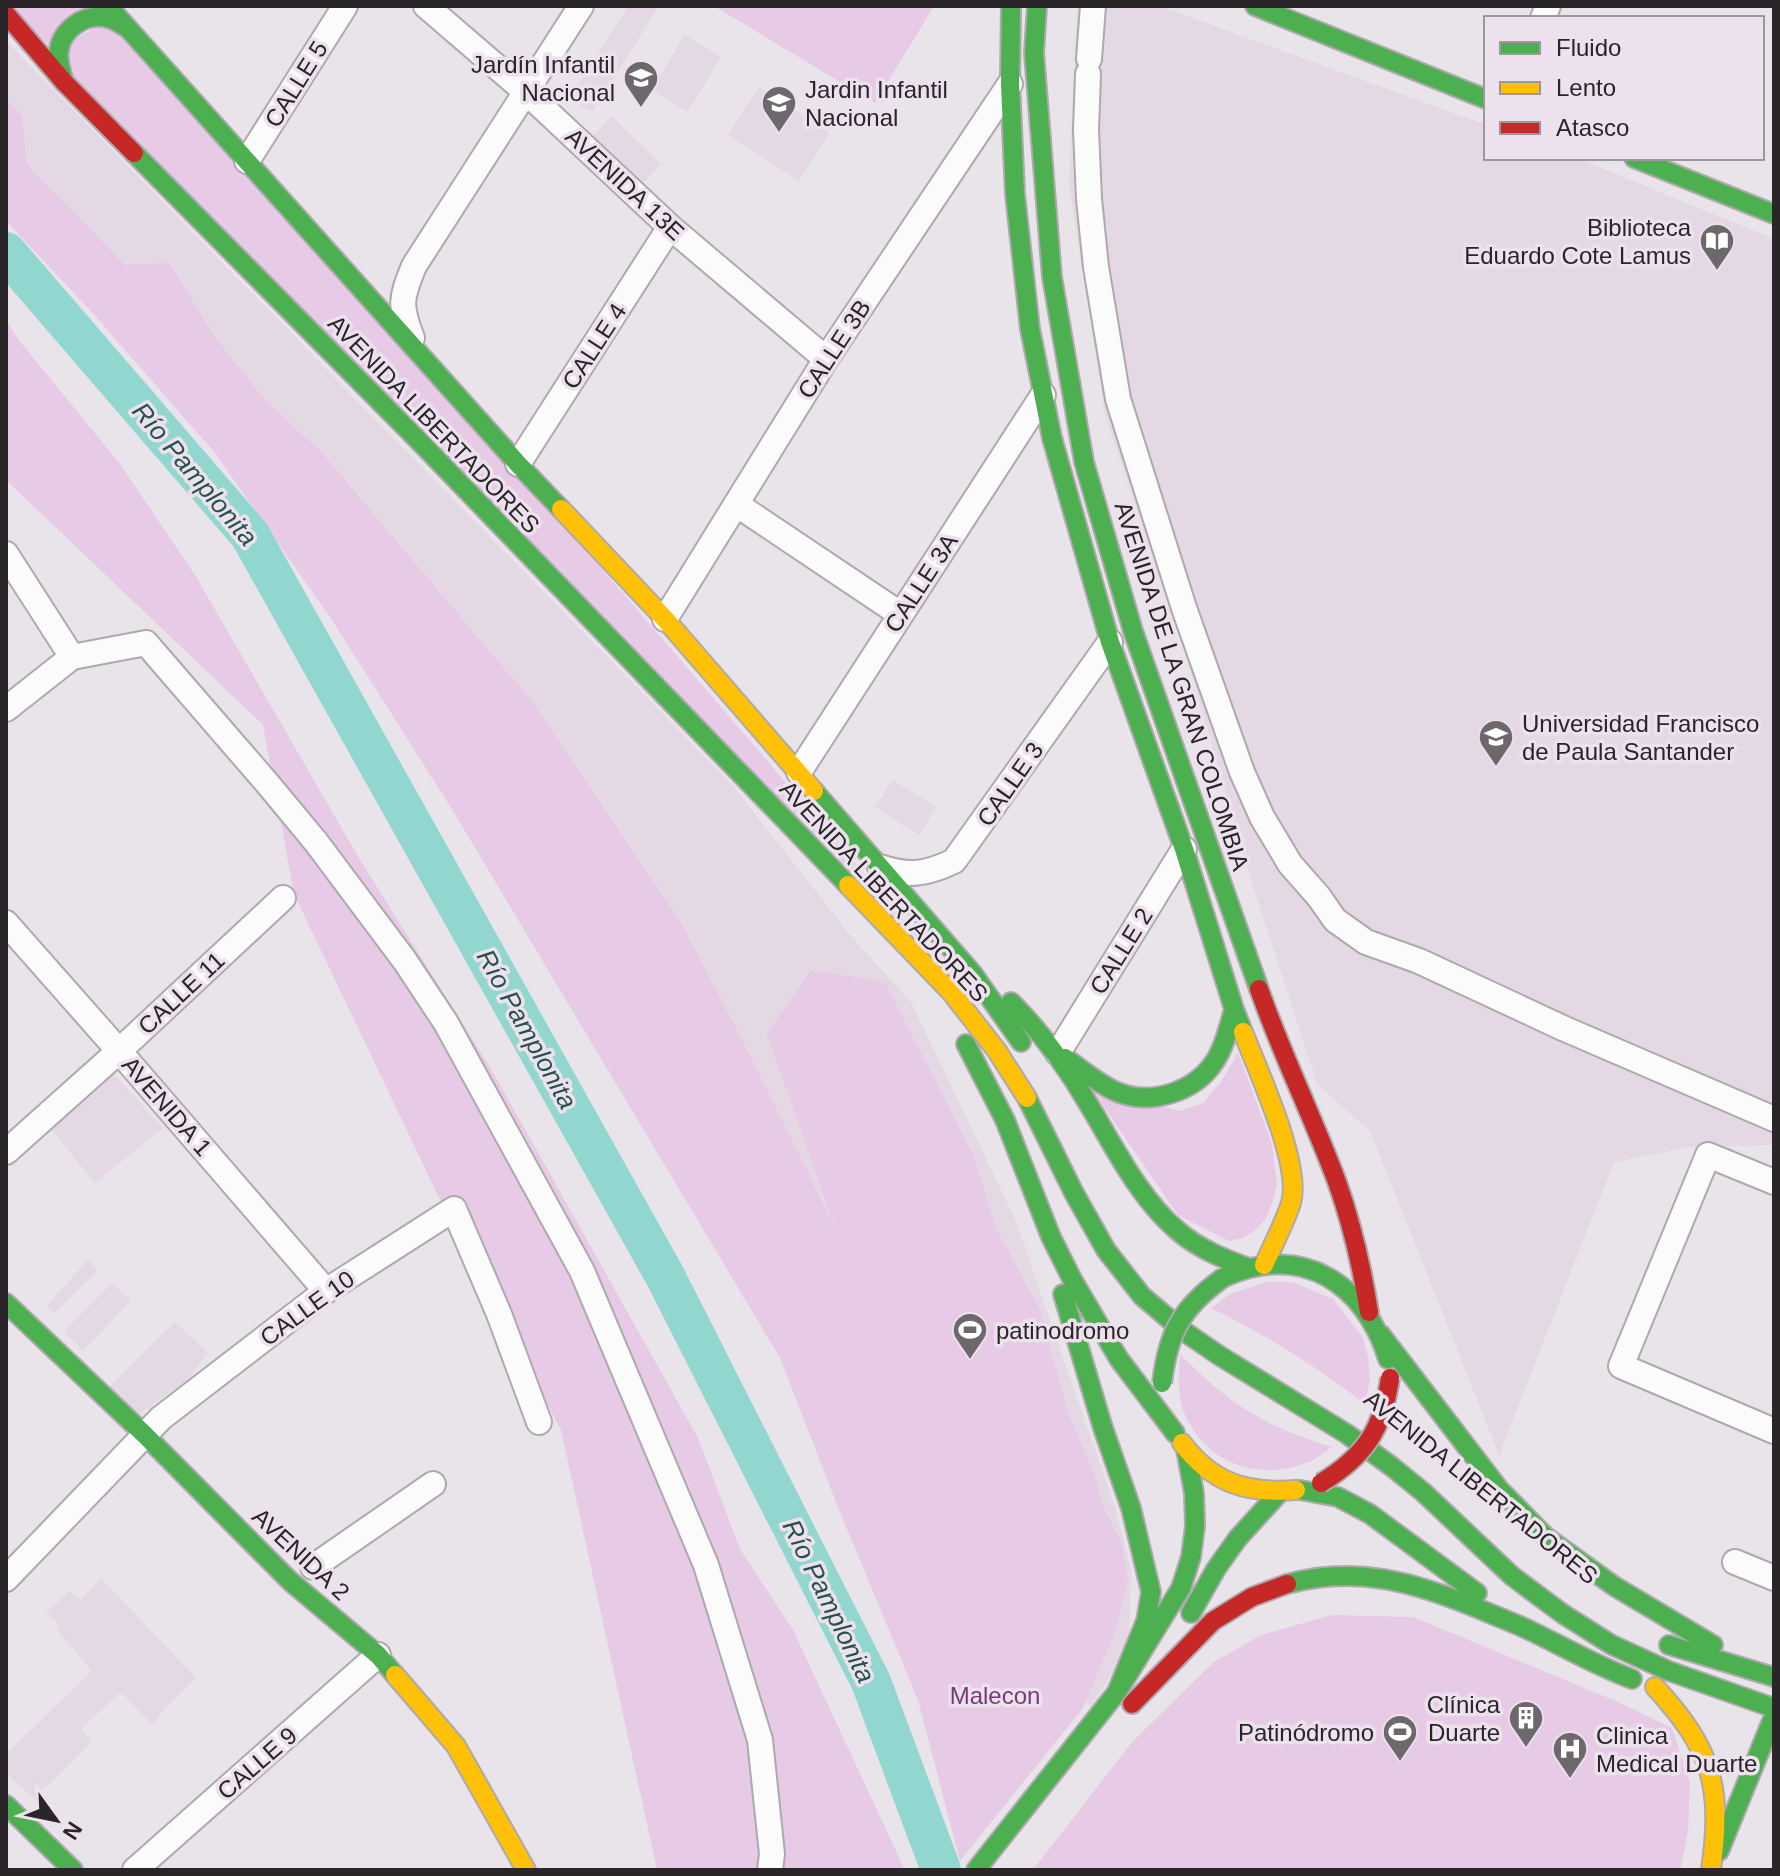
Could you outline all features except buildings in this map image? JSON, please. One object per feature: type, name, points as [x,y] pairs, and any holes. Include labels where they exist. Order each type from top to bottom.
[{"type":"main road","name":"AVENIDA LIBERTADORES","points":[[108,6],[518,464],[665,619],[973,974],[1033,1062]]},
{"type":"main road","name":"AVENIDA DE LA GRAN COLOMBIA","points":[[1011,6],[1010,84],[1015,194],[1030,329],[1052,438],[1110,642],[1184,849],[1234,1009],[1283,1136],[1292,1169],[1292,1200],[1256,1266]]},
{"type":"main road","name":"AVENIDA DE LA GRAN COLOMBIA","points":[[1037,6],[1034,53],[1052,277],[1084,462],[1133,631],[1266,1008],[1337,1182],[1361,1261],[1369,1312]]},
{"type":"main road","points":[[1255,6],[1484,98]]},
{"type":"main road","name":"AVENIDA LIBERTADORES","points":[[6,14],[64,82],[421,443],[951,992],[997,1051],[1026,1096],[1106,1250],[1142,1296],[1195,1339],[1347,1434],[1391,1466],[1512,1576],[1563,1614],[1612,1645],[1669,1671],[1774,1708]]},
{"type":"main road","points":[[64,82],[59,66],[59,47],[68,30],[85,18],[107,17],[126,27]]},
{"type":"main road","points":[[1639,160],[1774,214]]},
{"type":"main road","points":[[863,902],[971,1050],[1005,1120],[1058,1251],[1094,1320],[1146,1397],[1200,1464],[1217,1477],[1237,1486],[1279,1493],[1321,1483],[1340,1472],[1357,1458],[1381,1421],[1390,1378],[1381,1335]]},
{"type":"main road","points":[[973,974],[1013,1003],[1058,1053],[1107,1136],[1158,1213],[1200,1248],[1221,1258],[1256,1266]]},
{"type":"main road","points":[[1058,1053],[1119,1093],[1147,1098],[1171,1095],[1193,1084],[1214,1063],[1234,1009]]},
{"type":"main road","points":[[1033,1194],[1103,1428],[1131,1508],[1151,1592],[1124,1704]]},
{"type":"main road","points":[[1124,1704],[1181,1588],[1191,1557],[1195,1526],[1194,1493],[1180,1441],[1166,1409],[1162,1383],[1164,1357],[1172,1332],[1185,1310],[1203,1291],[1224,1277],[1256,1266],[1280,1264],[1306,1268],[1330,1278],[1351,1293],[1369,1312],[1381,1335],[1499,1489],[1546,1537],[1614,1586],[1749,1669]]},
{"type":"main road","points":[[1178,1293],[1209,1317]]},
{"type":"main road","name":"AVENIDA 2","points":[[6,1303],[145,1435],[290,1581],[378,1655],[456,1746],[526,1870]]},
{"type":"main road","name":"AVENIDA LIBERTADORES","points":[[1360,1416],[1393,1440]]},
{"type":"main road","points":[[1300,1490],[1338,1497],[1370,1514],[1532,1631]]},
{"type":"main road","points":[[976,1870],[1124,1704],[1180,1633],[1216,1569],[1238,1538],[1279,1493]]},
{"type":"main road","points":[[1124,1704],[1213,1621],[1252,1597],[1291,1583],[1322,1577],[1366,1576],[1405,1582],[1435,1591],[1532,1631],[1602,1668],[1655,1687],[1741,1697]]},
{"type":"main road","points":[[1650,1638],[1774,1677]]},
{"type":"main road","points":[[1655,1687],[1678,1710],[1697,1738],[1710,1769],[1717,1802],[1717,1836],[1711,1870]]},
{"type":"main road","points":[[1711,1870],[1774,1716]]},
{"type":"main road","points":[[6,1805],[73,1870]]},
{"type":"street","name":"CALLE 5","points":[[247,161],[345,6]]},
{"type":"street","name":"AVENIDA 13E","points":[[426,6],[526,92],[670,227],[826,359]]},
{"type":"street","points":[[420,355],[403,315],[403,293],[414,266],[581,6]]},
{"type":"street","points":[[1093,6],[1086,130],[1089,199],[1096,267],[1118,399],[1184,608],[1242,772],[1262,817],[1290,864],[1335,920],[1366,942],[1419,961],[1565,1029],[1774,1119]]},
{"type":"street","name":"CALLE 3B","points":[[665,619],[826,359],[1010,84]]},
{"type":"street","name":"CALLE 4","points":[[518,464],[670,227]]},
{"type":"street","name":"CALLE 3A","points":[[799,772],[1043,395]]},
{"type":"street","points":[[736,504],[900,614]]},
{"type":"street","points":[[6,554],[72,657]]},
{"type":"street","name":"CALLE 3","points":[[880,867],[899,874],[931,872],[954,861],[1110,642]]},
{"type":"street","points":[[6,709],[72,657],[146,643],[316,842],[405,961],[446,1023],[582,1271],[706,1565],[760,1740],[772,1854],[770,1870]]},
{"type":"street","name":"CALLE 2","points":[[1058,1053],[1184,849]]},
{"type":"street","name":"CALLE 11","points":[[6,1152],[283,898]]},
{"type":"street","name":"AVENIDA 1","points":[[6,923],[326,1291]]},
{"type":"street","points":[[1774,1182],[1708,1155],[1621,1366],[1774,1431]]},
{"type":"street","name":"CALLE 10","points":[[6,1579],[161,1418],[326,1291],[454,1209],[499,1314],[539,1422]]},
{"type":"street","points":[[313,1567],[433,1484]]},
{"type":"street","points":[[1735,1562],[1774,1578]]},
{"type":"street","name":"CALLE 9","points":[[135,1870],[378,1655]]},
{"type":"shaded area","points":[[628,6],[659,6],[592,112],[570,99]]},
{"type":"shaded area","name":"Universidad Francisco de Paula Santander","points":[[1077,6],[1160,6],[1484,124],[1484,160],[1582,160],[1774,239],[1774,1145],[1690,1147],[1614,1162],[1499,1455],[1370,1131],[1317,1084],[1247,867],[1190,669],[1105,414],[1069,185]]},
{"type":"shaded area","points":[[685,35],[721,57],[687,112],[651,90]]},
{"type":"shaded area","points":[[6,41],[733,786],[850,935],[911,1002],[1015,1219],[1115,1508],[1131,1570],[1129,1646],[1090,1708],[868,1293],[682,924],[532,701],[323,452],[264,399],[213,334],[125,265],[27,162],[22,116],[6,98]]},
{"type":"shaded area","name":"Jardin Infantil Nacional","points":[[759,87],[830,133],[799,181],[728,135]]},
{"type":"shaded area","points":[[612,116],[661,164],[636,191],[586,143]]},
{"type":"shaded area","points":[[893,780],[936,807],[919,835],[875,807]]},
{"type":"shaded area","points":[[110,1070],[163,1128],[95,1183],[48,1125]]},
{"type":"shaded area","points":[[88,1260],[98,1271],[54,1313],[46,1306]]},
{"type":"shaded area","points":[[112,1283],[131,1301],[83,1351],[64,1331]]},
{"type":"shaded area","points":[[175,1322],[208,1353],[187,1380],[135,1417],[109,1388]]},
{"type":"shaded area","points":[[101,1578],[196,1678],[166,1707],[153,1725],[124,1695],[118,1694],[81,1729],[92,1741],[34,1799],[6,1773],[6,1754],[92,1671],[57,1630],[60,1625],[46,1613],[69,1591],[81,1600]]},
{"type":"green space","points":[[6,6],[102,6],[54,49]]},
{"type":"green space","points":[[714,6],[934,6],[875,103]]},
{"type":"green space","points":[[107,21],[535,491],[936,957],[70,81],[61,47]]},
{"type":"green space","name":"Malecon","points":[[6,98],[22,116],[27,163],[125,265],[169,263],[213,334],[264,399],[322,452],[532,701],[682,924],[834,1225],[767,1034],[811,970],[885,982],[973,1155],[996,1228],[1040,1310],[1068,1413],[1094,1473],[1103,1507],[1122,1545],[1128,1581],[1117,1627],[1083,1708],[960,1861],[918,1700],[780,1358],[450,806],[332,620],[215,453],[90,310],[6,221]]},
{"type":"green space","points":[[6,320],[120,464],[195,575],[359,858],[493,1072],[698,1438],[740,1549],[793,1630],[905,1870],[657,1870],[561,1430],[453,1227],[294,894],[263,725],[6,480]]},
{"type":"green space","points":[[1238,1053],[1272,1144],[1277,1185],[1265,1220],[1243,1238],[1229,1241],[1178,1215],[1091,1088],[1180,1111],[1203,1103],[1221,1082]]},
{"type":"green space","points":[[1266,1282],[1292,1282],[1333,1299],[1362,1336],[1370,1380],[1365,1404],[1290,1352],[1211,1308],[1230,1294]]},
{"type":"green space","points":[[1180,1354],[1215,1387],[1249,1412],[1287,1431],[1332,1447],[1306,1463],[1268,1470],[1233,1463],[1218,1455],[1192,1428],[1183,1410],[1179,1389]]},
{"type":"green space","name":"Patinódromo","points":[[1332,1615],[1413,1617],[1616,1701],[1672,1728],[1690,1783],[1688,1832],[1680,1870],[1033,1870],[1132,1742],[1214,1662],[1261,1635]]},
{"type":"waterway","name":"Río Pamplonita","points":[[6,252],[250,535],[665,1276],[871,1682],[941,1870]]},
{"type":"traffic: fast","points":[[108,6],[561,509]]},
{"type":"traffic: fast","points":[[1011,6],[1010,84],[1015,194],[1030,329],[1052,438],[1110,642],[1184,849],[1243,1032]]},
{"type":"traffic: fast","points":[[1037,6],[1034,53],[1052,277],[1084,462],[1133,631],[1259,989]]},
{"type":"traffic: fast","points":[[1255,6],[1484,98]]},
{"type":"traffic: fast","points":[[64,82],[59,50],[64,36],[74,25],[88,18],[102,17],[126,27]]},
{"type":"traffic: fast","points":[[134,153],[421,443],[848,885]]},
{"type":"traffic: fast","points":[[1639,160],[1774,214]]},
{"type":"traffic: fast","points":[[814,791],[973,974],[1021,1042]]},
{"type":"traffic: fast","points":[[1011,1002],[1063,1064],[1129,1172],[1164,1218],[1203,1248],[1249,1268]]},
{"type":"traffic: fast","points":[[1065,1058],[1117,1092],[1158,1097],[1184,1088],[1206,1072],[1224,1042],[1234,1009]]},
{"type":"traffic: fast","points":[[966,1044],[1005,1120],[1051,1237],[1072,1279],[1119,1359],[1175,1433]]},
{"type":"traffic: fast","points":[[1027,1098],[1106,1250],[1142,1296],[1182,1330],[1347,1434],[1391,1466],[1512,1576],[1563,1614],[1612,1645],[1669,1671],[1774,1708]]},
{"type":"traffic: fast","points":[[1227,1276],[1255,1267],[1281,1264],[1305,1268],[1327,1277],[1347,1291],[1364,1310],[1378,1333],[1388,1359]]},
{"type":"traffic: fast","points":[[1162,1383],[1168,1349],[1180,1322],[1197,1299],[1224,1277]]},
{"type":"traffic: fast","points":[[1063,1294],[1103,1428],[1131,1508],[1151,1592],[1146,1621],[1117,1692]]},
{"type":"traffic: fast","points":[[6,1303],[145,1435],[290,1581],[378,1655],[395,1675]]},
{"type":"traffic: fast","points":[[1381,1335],[1499,1489],[1546,1537],[1614,1586],[1713,1645]]},
{"type":"traffic: fast","points":[[976,1870],[1117,1692],[1181,1588],[1191,1557],[1195,1526],[1194,1493],[1186,1449]]},
{"type":"traffic: fast","points":[[1300,1490],[1338,1497],[1370,1514],[1477,1593]]},
{"type":"traffic: fast","points":[[1191,1613],[1238,1538],[1279,1493]]},
{"type":"traffic: fast","points":[[1287,1584],[1337,1576],[1360,1576],[1407,1584],[1512,1623],[1632,1679]]},
{"type":"traffic: fast","points":[[1669,1645],[1774,1677]]},
{"type":"traffic: fast","points":[[1719,1851],[1774,1716]]},
{"type":"traffic: fast","points":[[6,1805],[73,1870]]},
{"type":"traffic: slow","points":[[561,509],[665,619],[814,791]]},
{"type":"traffic: slow","points":[[848,885],[951,992],[997,1051],[1027,1098]]},
{"type":"traffic: slow","points":[[1243,1032],[1285,1142],[1293,1186],[1291,1203],[1264,1265]]},
{"type":"traffic: slow","points":[[1182,1443],[1206,1468],[1232,1483],[1262,1490],[1296,1490]]},
{"type":"traffic: slow","points":[[395,1675],[456,1746],[526,1870]]},
{"type":"traffic: slow","points":[[1655,1687],[1689,1730],[1709,1771],[1715,1815],[1711,1870]]},
{"type":"traffic: jam","points":[[6,14],[64,82],[134,153]]},
{"type":"traffic: jam","points":[[1259,989],[1342,1198],[1356,1246],[1369,1312]]},
{"type":"traffic: jam","points":[[1321,1483],[1349,1462],[1369,1440],[1377,1427],[1390,1378]]},
{"type":"traffic: jam","points":[[1132,1704],[1213,1621],[1252,1597],[1287,1584]]},
{"type":"place","name":"Jardín Infantil Nacional","points":[[641,109]]},
{"type":"place","name":"Jardin Infantil Nacional","points":[[779,134]]},
{"type":"place","name":"Biblioteca Eduardo Cote Lamus","points":[[1717,272]]},
{"type":"place","name":"Universidad Francisco de Paula Santander","points":[[1496,768]]},
{"type":"place","name":"patinodromo","points":[[970,1361]]},
{"type":"place","name":"Clínica Duarte","points":[[1526,1749]]},
{"type":"place","name":"Patinódromo","points":[[1400,1763]]},
{"type":"place","name":"Clinica Medical Duarte","points":[[1570,1780]]}]
